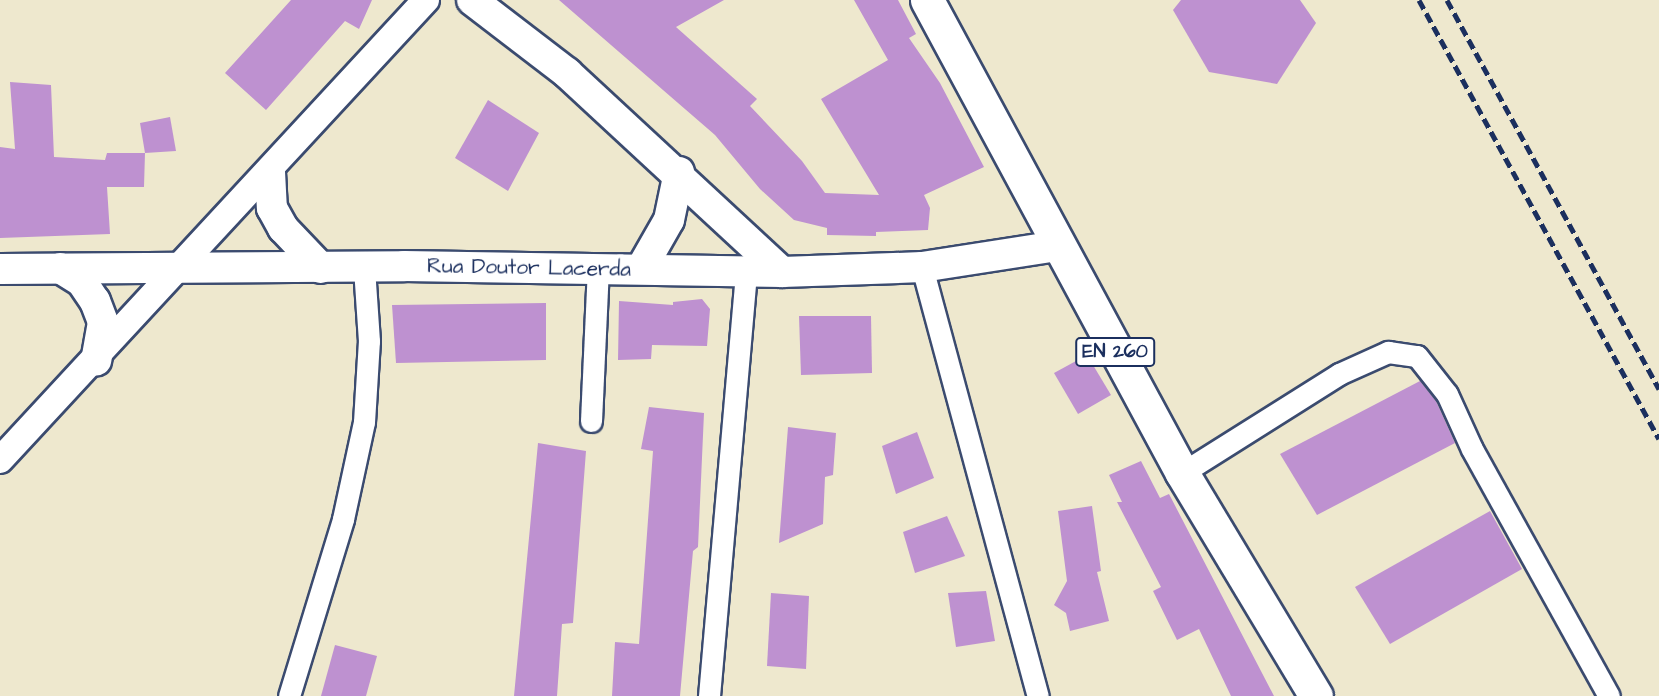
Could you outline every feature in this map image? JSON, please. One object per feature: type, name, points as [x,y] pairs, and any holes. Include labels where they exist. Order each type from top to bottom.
[{"type":"main road","points":[[472,0],[527,39],[679,172],[782,272]]},
{"type":"main road","name":"EN 260","points":[[927,0],[1057,246],[1182,473],[1316,696]]},
{"type":"main road","points":[[270,172],[272,208],[277,218],[321,268]]},
{"type":"main road","points":[[641,269],[669,220],[679,172]]},
{"type":"main road","name":"Rua Doutor Lacerda","points":[[0,269],[641,269],[782,272],[922,267],[1057,246]]},
{"type":"main road","points":[[60,268],[82,282],[95,301],[103,322],[96,360]]},
{"type":"street","points":[[0,460],[96,360],[426,0]]},
{"type":"street","points":[[922,267],[1038,696]]},
{"type":"street","points":[[289,696],[343,519],[364,422],[369,341],[364,268]]},
{"type":"street","points":[[591,421],[598,269]]},
{"type":"street","points":[[709,696],[746,270]]},
{"type":"street","points":[[1182,473],[1339,374],[1388,352],[1417,356],[1447,394],[1472,449],[1609,696]]},
{"type":"building","points":[[291,0],[372,0],[359,29],[345,21],[266,110],[225,73]]},
{"type":"building","points":[[559,0],[724,0],[676,27],[757,99],[750,106],[802,161],[825,193],[879,195],[821,99],[888,60],[854,0],[898,0],[916,34],[909,38],[940,83],[984,167],[924,195],[930,208],[928,230],[876,232],[876,236],[827,235],[827,228],[794,220],[760,189],[715,135]]},
{"type":"building","points":[[1181,0],[1300,0],[1316,23],[1277,84],[1209,72],[1173,10]]},
{"type":"building","points":[[10,82],[51,85],[54,157],[105,160],[107,153],[145,153],[144,187],[107,187],[110,234],[0,238],[0,147],[15,149]]},
{"type":"building","points":[[488,100],[539,133],[508,191],[455,158]]},
{"type":"building","points":[[170,117],[176,151],[145,153],[140,123]]},
{"type":"building","points":[[702,299],[710,309],[707,346],[652,345],[651,359],[618,360],[619,301],[673,305],[673,302]]},
{"type":"building","points":[[546,303],[546,360],[396,363],[392,305]]},
{"type":"building","points":[[799,316],[871,316],[872,373],[801,375]]},
{"type":"building","points":[[1087,355],[1111,395],[1078,414],[1054,373]]},
{"type":"building","points":[[1420,381],[1436,401],[1455,443],[1317,515],[1280,454]]},
{"type":"building","points":[[649,407],[704,413],[698,547],[693,551],[680,696],[612,696],[615,642],[639,644],[653,451],[641,449]]},
{"type":"building","points":[[788,427],[836,433],[833,475],[825,477],[823,524],[779,543]]},
{"type":"building","points":[[917,432],[934,478],[896,494],[882,446]]},
{"type":"building","points":[[538,443],[586,451],[573,623],[562,624],[557,696],[514,696]]},
{"type":"building","points":[[1141,461],[1160,498],[1169,494],[1274,696],[1231,696],[1199,629],[1177,640],[1153,591],[1161,587],[1117,502],[1122,502],[1109,475]]},
{"type":"building","points":[[1092,506],[1101,571],[1097,572],[1109,621],[1070,631],[1066,613],[1054,605],[1067,581],[1058,511]]},
{"type":"building","points":[[1490,511],[1522,569],[1390,644],[1355,587]]},
{"type":"building","points":[[947,516],[965,556],[915,573],[903,532]]},
{"type":"building","points":[[986,591],[995,641],[956,647],[948,593]]},
{"type":"building","points":[[771,593],[809,596],[806,669],[767,666]]},
{"type":"building","points":[[335,645],[377,656],[366,696],[321,696]]},
{"type":"railway","points":[[1419,0],[1659,439]]},
{"type":"railway","points":[[1447,0],[1659,389]]}]
